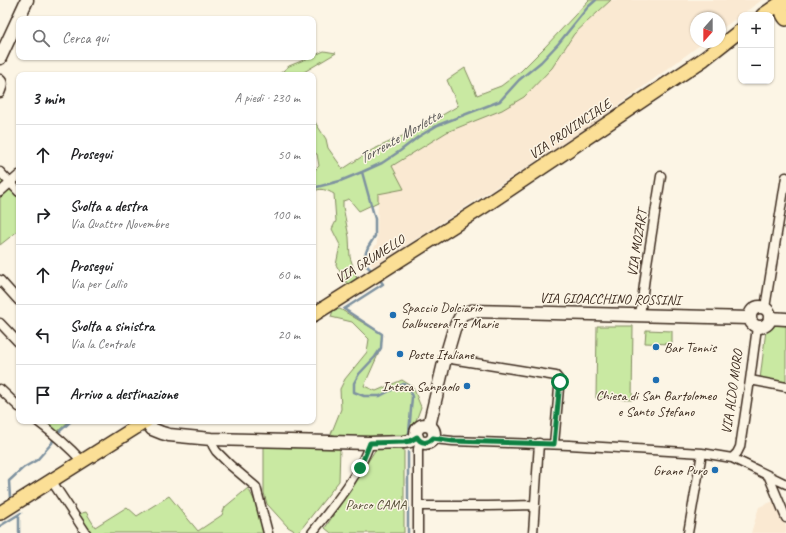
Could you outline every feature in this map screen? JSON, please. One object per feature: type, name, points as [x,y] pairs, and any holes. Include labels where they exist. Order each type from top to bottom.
[{"type":"main road","points":[[767,12],[785,0]]},
{"type":"main road","points":[[785,0],[782,11],[786,19]]},
{"type":"main road","points":[[774,18],[786,19]]},
{"type":"main road","name":"VIA PROVINCIALE","points":[[424,244],[483,208],[697,63],[737,33]]},
{"type":"main road","name":"VIA GRUMELLO","points":[[316,313],[424,244]]},
{"type":"main road","points":[[0,513],[141,424]]},
{"type":"street","points":[[20,16],[27,0]]},
{"type":"street","points":[[0,58],[16,24]]},
{"type":"street","points":[[0,79],[3,86],[0,93]]},
{"type":"street","points":[[0,172],[16,189]]},
{"type":"street","name":"VIA MOZART","points":[[640,315],[661,176]]},
{"type":"street","points":[[786,177],[768,313],[768,324],[763,327],[753,323],[752,311],[758,307],[768,313],[786,319]]},
{"type":"street","points":[[0,192],[16,178]]},
{"type":"street","points":[[0,280],[16,298]]},
{"type":"street","name":"VIA GIOACCHINO ROSSINI","points":[[445,358],[454,329],[462,314],[471,311],[640,315],[753,323]]},
{"type":"street","points":[[0,323],[16,340]]},
{"type":"street","name":"VIA ALDO MORO","points":[[732,458],[737,453],[740,446],[750,380],[753,323]]},
{"type":"street","points":[[429,426],[445,358],[556,376],[560,382],[554,444]]},
{"type":"street","points":[[750,380],[786,387]]},
{"type":"street","points":[[0,389],[16,404]]},
{"type":"street","points":[[41,424],[55,435],[82,461]]},
{"type":"street","points":[[148,424],[152,429],[169,435],[211,439],[370,443],[404,442],[419,439]]},
{"type":"street","points":[[418,533],[419,439],[417,430],[419,427],[426,425],[432,428],[434,435],[430,441],[424,443],[419,439]]},
{"type":"street","points":[[433,438],[453,441],[539,443],[702,453],[732,458],[786,484]]},
{"type":"street","points":[[211,439],[216,451],[230,466],[256,487],[268,533]]},
{"type":"street","points":[[312,533],[360,468],[370,443]]},
{"type":"street","points":[[533,533],[539,443]]},
{"type":"street","points":[[688,533],[702,453]]},
{"type":"street","points":[[769,476],[786,518]]},
{"type":"street","points":[[51,480],[86,533]]},
{"type":"street","points":[[418,506],[535,505]]},
{"type":"shaded area","points":[[611,0],[762,0],[745,12],[738,12],[738,17],[726,26],[726,12],[690,12],[690,48],[696,48],[590,126],[373,267],[367,259],[377,243],[378,194],[392,166],[447,132],[502,110],[552,68],[574,34]]},
{"type":"shaded area","points":[[776,500],[786,526],[786,533],[751,533],[759,507]]},
{"type":"green space","points":[[589,0],[611,0],[574,34],[552,68],[524,97],[502,110],[447,132],[392,166],[404,189],[378,194],[378,202],[359,211],[349,199],[343,201],[349,237],[350,257],[357,279],[349,286],[336,265],[340,245],[332,229],[336,221],[334,194],[329,191],[316,190],[316,169],[319,166],[316,154],[316,124],[326,139],[328,148],[343,169],[372,150],[418,129],[458,106],[447,80],[465,68],[477,95],[501,86],[521,71]]},
{"type":"green space","points":[[324,51],[336,53],[304,72],[282,72],[289,66],[304,60],[316,60],[316,55]]},
{"type":"green space","points":[[0,172],[16,188],[16,232],[0,245]]},
{"type":"green space","points":[[340,309],[382,334],[381,348],[364,386],[376,391],[402,380],[413,387],[421,407],[414,426],[403,439],[343,438],[331,434],[341,409],[340,389],[345,379],[367,352],[369,339],[352,322],[331,317],[333,310]]},
{"type":"green space","points":[[776,324],[786,325],[786,384],[760,379],[766,330]]},
{"type":"green space","points":[[597,326],[633,326],[632,399],[596,398]]},
{"type":"green space","points":[[646,330],[672,331],[672,344],[645,343]]},
{"type":"green space","points":[[43,424],[66,424],[55,434]]},
{"type":"green space","points":[[264,444],[340,447],[339,481],[298,533],[288,527],[267,504],[264,493]]},
{"type":"green space","name":"Parco CAMA","points":[[376,449],[404,449],[404,533],[331,533],[325,528]]},
{"type":"green space","points":[[248,488],[260,511],[265,533],[91,533],[78,514],[86,512],[95,527],[127,507],[137,516],[169,496],[198,531],[222,515],[225,507]]},
{"type":"waterway","name":"Torrente Morletta","points":[[316,187],[340,181],[382,163],[418,137],[438,125],[500,101],[519,80],[541,62],[558,44],[588,7],[596,0]]},
{"type":"waterway","points":[[362,172],[375,219],[375,236],[368,247],[364,258],[367,266],[371,270]]},
{"type":"waterway","points":[[380,280],[383,284],[344,309],[382,334],[381,348],[375,357],[359,374],[354,383],[354,392],[364,396],[380,396],[403,384],[409,386],[412,397],[409,433]]},
{"type":"waterway","name":"Torrente Morletta","points":[[60,431],[68,424]]},
{"type":"waterway","name":"Torrente Morletta","points":[[10,498],[9,481],[23,468],[37,460],[52,443],[54,437]]},
{"type":"waterway","points":[[408,452],[408,533]]},
{"type":"waterway","points":[[0,526],[21,513]]},
{"type":"waterway","name":"Torrente Morletta","points":[[19,517],[19,533]]},
{"type":"place","name":"Spaccio Dolciario Galbusera Tre Marie","points":[[393,315]]},
{"type":"place","name":"Bar Tennis","points":[[656,347]]},
{"type":"place","name":"Poste Italiane","points":[[400,354]]},
{"type":"place","name":"Chiesa di San Bartolomeo e Santo Stefano","points":[[656,380]]},
{"type":"place","name":"Intesa Sanpaolo","points":[[467,386]]},
{"type":"place","name":"Grano Puro","points":[[715,470]]},
{"type":"route","points":[[360,468],[370,443],[404,442],[410,441],[417,437],[418,440],[424,443],[433,438],[453,441],[554,444],[560,382]]}]
